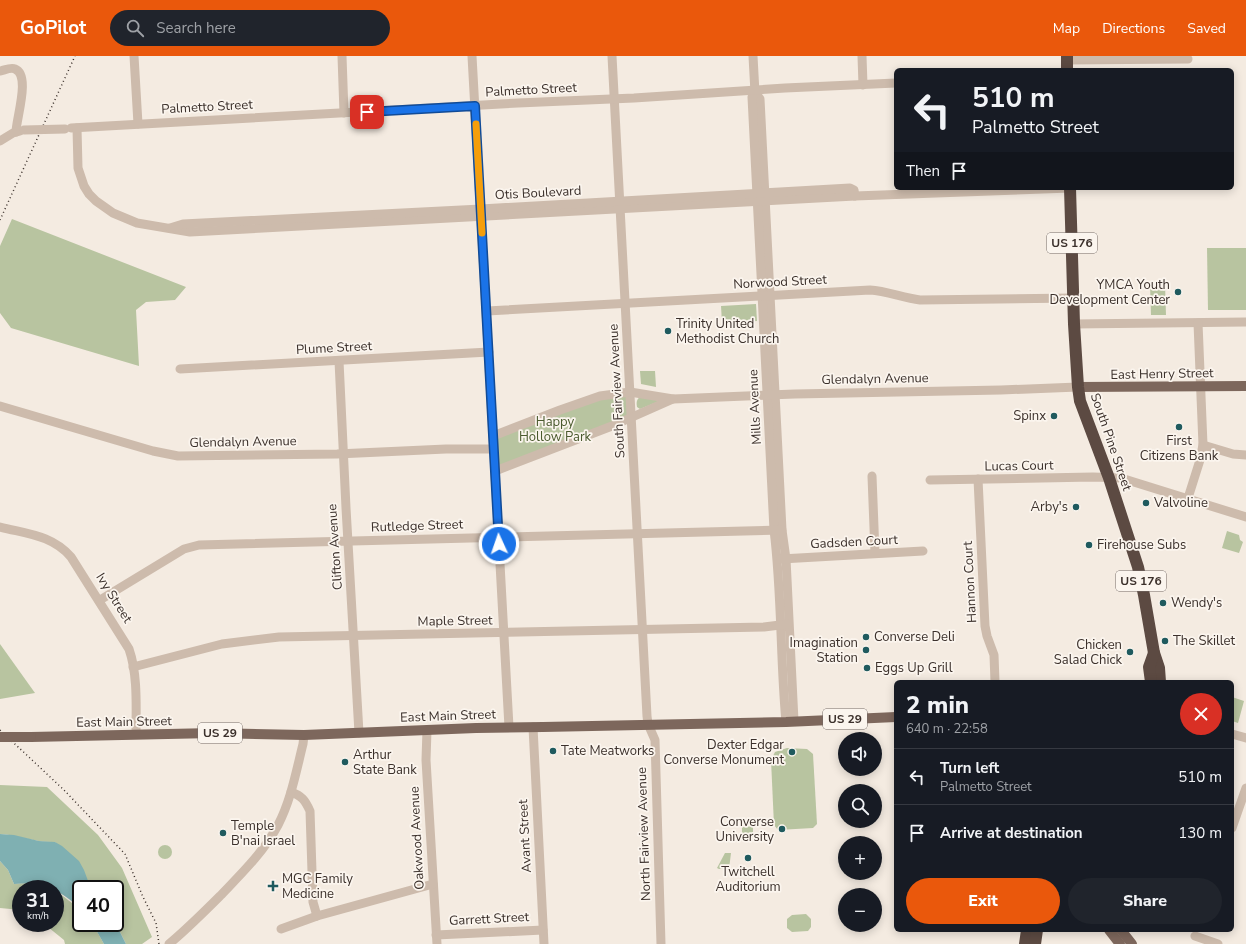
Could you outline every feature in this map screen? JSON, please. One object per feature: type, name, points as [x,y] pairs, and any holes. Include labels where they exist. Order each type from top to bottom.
[{"type":"highway","name":"South Pine Street","points":[[1070,190],[1074,324],[1080,401],[1108,478],[1139,573],[1154,653],[1159,668],[1160,680]]},
{"type":"highway","name":"South Pine Street","points":[[1151,680],[1150,667],[1154,653]]},
{"type":"highway","points":[[1025,944],[1027,932]]},
{"type":"highway","points":[[1035,944],[1037,932]]},
{"type":"main road","name":"East Henry Street","points":[[1078,388],[1246,386]]},
{"type":"main road","name":"East Main Street","points":[[0,737],[213,733],[304,735],[509,727],[790,721],[894,717]]},
{"type":"main road","points":[[1111,932],[1120,944]]},
{"type":"main road","points":[[1123,932],[1132,944]]},
{"type":"street","points":[[134,56],[138,124]]},
{"type":"street","points":[[342,56],[344,113]]},
{"type":"street","points":[[472,56],[509,727]]},
{"type":"street","name":"South Fairview Avenue","points":[[612,56],[648,724]]},
{"type":"street","name":"Mills Avenue","points":[[752,56],[755,91],[760,99],[760,197],[778,530],[782,559],[784,625],[790,721]]},
{"type":"street","points":[[862,56],[863,85]]},
{"type":"street","points":[[1067,62],[1188,59]]},
{"type":"street","points":[[0,71],[10,68],[16,69],[20,73],[22,79],[23,91],[20,131],[0,141]]},
{"type":"street","name":"Palmetto Street","points":[[20,131],[894,83]]},
{"type":"street","name":"Otis Boulevard","points":[[77,128],[78,168],[84,186],[89,194],[104,207],[122,218],[145,226],[170,228],[183,224],[481,213],[760,197],[850,188],[854,190],[855,196],[1016,190]]},
{"type":"street","name":"Norwood Street","points":[[487,311],[870,290],[882,291],[920,300],[1074,298]]},
{"type":"street","points":[[1074,324],[1246,322]]},
{"type":"street","points":[[1188,498],[1203,445],[1198,323]]},
{"type":"street","name":"Plume Street","points":[[180,369],[489,352]]},
{"type":"street","name":"Clifton Avenue","points":[[339,360],[359,733]]},
{"type":"street","name":"Glendalyn Avenue","points":[[493,436],[600,396],[630,392],[673,400],[771,395],[1078,388]]},
{"type":"street","name":"Glendalyn Avenue","points":[[495,471],[632,418],[673,400]]},
{"type":"street","name":"Glendalyn Avenue","points":[[0,406],[153,451],[178,456],[494,449]]},
{"type":"street","points":[[1203,445],[1233,454],[1246,455]]},
{"type":"street","points":[[872,476],[875,553]]},
{"type":"street","name":"Lucas Court","points":[[930,480],[1121,478],[1246,517]]},
{"type":"street","name":"Hannon Court","points":[[978,479],[985,626],[987,636],[993,649],[995,680]]},
{"type":"street","name":"Ivy Street","points":[[0,527],[44,538],[59,545],[71,557],[100,600],[127,643],[131,655],[136,696],[136,734]]},
{"type":"street","name":"Rutledge Street","points":[[100,600],[194,545],[778,530]]},
{"type":"street","name":"Gadsden Court","points":[[782,559],[923,551]]},
{"type":"street","name":"Maple Street","points":[[133,667],[204,648],[241,641],[279,638],[784,625]]},
{"type":"street","name":"North Fairview Avenue","points":[[648,724],[655,740],[661,944]]},
{"type":"street","name":"Avant Street","points":[[533,727],[544,944]]},
{"type":"street","name":"Oakwood Avenue","points":[[427,730],[426,766],[437,940]]},
{"type":"street","points":[[169,944],[211,905],[259,855],[278,825],[291,792],[304,735]]},
{"type":"street","points":[[1234,735],[1246,738]]},
{"type":"street","points":[[1234,822],[1246,788]]},
{"type":"street","points":[[291,792],[302,796],[310,811],[313,902],[317,916]]},
{"type":"street","points":[[281,929],[317,916],[433,884]]},
{"type":"street","name":"Garrett Street","points":[[437,940],[543,930]]},
{"type":"street","points":[[1195,937],[1218,944]]},
{"type":"green space","points":[[12,219],[186,287],[175,300],[146,302],[136,310],[139,366],[11,328],[0,313],[0,246]]},
{"type":"green space","points":[[1207,248],[1246,248],[1246,310],[1208,310]]},
{"type":"green space","points":[[1150,284],[1165,284],[1166,315],[1151,315]]},
{"type":"green space","points":[[756,304],[757,321],[722,323],[721,306]]},
{"type":"green space","points":[[640,371],[655,371],[656,387],[641,384]]},
{"type":"green space","name":"Happy Hollow Park","points":[[630,392],[632,418],[495,471],[493,436],[560,410]]},
{"type":"green space","points":[[641,396],[662,400],[640,409],[637,407],[637,403]]},
{"type":"green space","points":[[1227,531],[1239,535],[1240,540],[1243,542],[1239,553],[1222,548]]},
{"type":"green space","points":[[0,644],[35,693],[0,699]]},
{"type":"green space","points":[[1234,698],[1244,701],[1238,723],[1234,722]]},
{"type":"green space","points":[[787,748],[807,749],[813,754],[817,824],[813,828],[778,830],[774,825],[771,760],[775,752]]},
{"type":"green space","points":[[0,785],[47,787],[98,835],[122,868],[152,937],[142,944],[126,944],[120,932],[124,932],[124,880],[84,880],[55,842],[0,834]]},
{"type":"green space","points":[[753,826],[753,837],[742,837],[742,827]]},
{"type":"green space","points":[[165,845],[170,847],[172,852],[170,857],[165,859],[160,857],[158,852],[160,847]]},
{"type":"green space","points":[[725,853],[731,853],[729,869],[719,869],[717,868]]},
{"type":"green space","points":[[0,861],[8,870],[12,880],[12,909],[0,908]]},
{"type":"green space","points":[[64,897],[72,903],[72,932],[97,932],[104,944],[65,944],[64,940],[54,932],[64,932]]},
{"type":"green space","points":[[806,914],[811,919],[811,927],[808,931],[792,932],[787,928],[787,919],[792,915]]},
{"type":"water","points":[[0,834],[14,835],[39,841],[55,842],[62,846],[79,861],[88,880],[72,880],[72,902],[64,895],[64,880],[12,880],[8,870],[0,861]]},
{"type":"water","points":[[97,932],[120,932],[126,944],[104,944]]},
{"type":"railway","points":[[0,220],[75,56]]},
{"type":"railway","points":[[0,730],[64,790],[125,854],[143,897],[156,923],[159,944]]},
{"type":"slow traffic","points":[[476,124],[482,233]]},
{"type":"place","name":"YMCA Youth Development Center","points":[[1178,292]]},
{"type":"place","name":"Trinity United Methodist Church","points":[[668,331]]},
{"type":"place","name":"Spinx","points":[[1054,416]]},
{"type":"place","name":"First Citizens Bank","points":[[1179,427]]},
{"type":"place","name":"Valvoline","points":[[1146,503]]},
{"type":"place","name":"Arby's","points":[[1076,507]]},
{"type":"place","name":"Firehouse Subs","points":[[1089,545]]},
{"type":"place","name":"Wendy's","points":[[1163,603]]},
{"type":"place","name":"Converse Deli","points":[[866,637]]},
{"type":"place","name":"The Skillet","points":[[1165,641]]},
{"type":"place","name":"Imagination Station","points":[[866,650]]},
{"type":"place","name":"Chicken Salad Chick","points":[[1130,652]]},
{"type":"place","name":"Eggs Up Grill","points":[[867,668]]},
{"type":"place","name":"Tate Meatworks","points":[[553,751]]},
{"type":"place","name":"Dexter Edgar Converse Monument","points":[[792,752]]},
{"type":"place","name":"Arthur State Bank","points":[[345,762]]},
{"type":"place","name":"Converse University","points":[[782,829]]},
{"type":"place","name":"Temple B'nai Israel","points":[[223,833]]},
{"type":"place","name":"Twitchell Auditorium","points":[[748,858]]},
{"type":"place","name":"MGC Family Medicine","points":[[273,886]]},
{"type":"route","points":[[367,112],[475,106],[499,544]]}]
